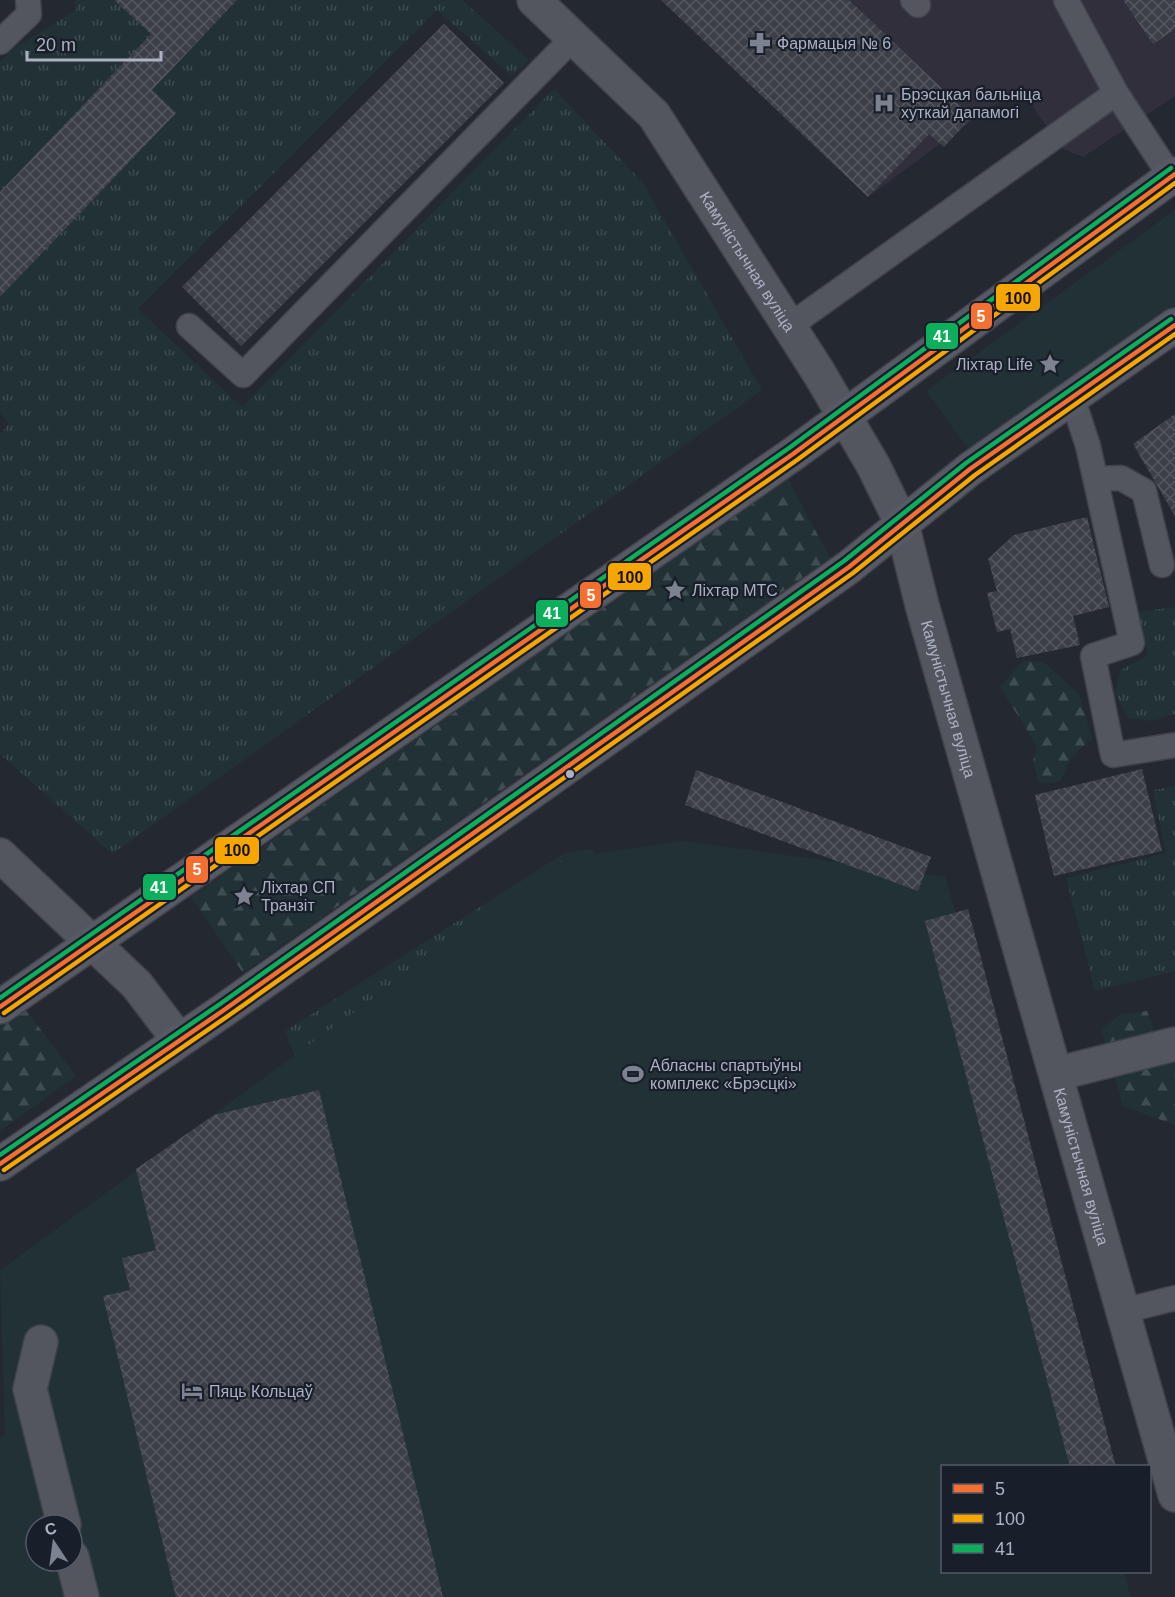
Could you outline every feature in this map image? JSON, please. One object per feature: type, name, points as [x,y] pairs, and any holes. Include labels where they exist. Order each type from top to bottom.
[{"type":"main road","points":[[0,1007],[573,609],[845,416],[1173,175]]},
{"type":"main road","points":[[0,1164],[849,567],[970,469],[1175,325]]},
{"type":"street","name":"Камуністычная вуліца","points":[[534,0],[575,36],[654,115],[845,416],[873,465],[902,524],[922,605],[1175,1495]]},
{"type":"street","points":[[0,855],[95,943],[137,986],[178,1039]]},
{"type":"street","points":[[1056,1074],[1175,1044]]},
{"type":"street","points":[[41,1342],[30,1389],[61,1513]]},
{"type":"street","points":[[76,1573],[82,1597]]},
{"type":"lane","points":[[0,42],[29,14],[28,0]]},
{"type":"lane","points":[[1066,0],[1116,93],[1173,175]]},
{"type":"lane","points":[[189,326],[243,375],[575,36]]},
{"type":"lane","points":[[788,327],[1116,93]]},
{"type":"lane","points":[[1072,397],[1096,479],[1132,643],[1093,656],[1113,755],[1175,745]]},
{"type":"lane","points":[[1096,479],[1121,478],[1144,491],[1161,565]]},
{"type":"lane","points":[[1123,1311],[1175,1298]]},
{"type":"shaded area","name":"Брэсцкая бальніца хуткай дапамогі","points":[[661,0],[1175,0],[1175,96],[1083,157],[1061,148],[1021,89],[979,115],[868,197]]},
{"type":"green space","points":[[75,0],[462,0],[529,60],[512,76],[437,10],[138,309],[242,407],[554,89],[643,183],[762,390],[112,854],[0,754],[0,434],[9,424],[0,413],[0,62],[13,49],[76,10]]},
{"type":"green space","points":[[1175,210],[1175,306],[972,454],[926,391]]},
{"type":"green space","points":[[788,479],[830,558],[243,973],[191,897]]},
{"type":"green space","points":[[1175,607],[1175,714],[1152,721],[1128,718],[1115,693],[1121,670],[1148,655],[1137,612]]},
{"type":"green space","points":[[1023,661],[1044,662],[1079,694],[1092,738],[1070,759],[1060,782],[1039,783],[1033,761],[1037,746],[1000,687]]},
{"type":"green space","points":[[1175,786],[1175,971],[1095,991],[1066,878],[1166,853],[1153,790]]},
{"type":"green space","name":"Абласны спартыўны комплекс «Брэсцкі»","points":[[683,841],[946,877],[1097,1465],[941,1465],[941,1573],[1124,1573],[1131,1597],[0,1597],[0,1437],[5,1435],[0,1270],[566,858]]},
{"type":"green space","points":[[594,849],[596,874],[298,1065],[285,1031],[563,854]]},
{"type":"green space","points":[[25,1009],[76,1076],[0,1131],[0,1027]]},
{"type":"green space","points":[[1147,1011],[1164,1056],[1175,1054],[1175,1125],[1123,1106],[1101,1029],[1122,1014]]},
{"type":"building","points":[[114,0],[237,0],[152,90],[176,113],[0,297],[0,192],[151,34]]},
{"type":"building","points":[[661,0],[849,0],[972,117],[944,147],[929,134],[868,197]]},
{"type":"building","points":[[1123,0],[1175,0],[1175,29],[1153,44]]},
{"type":"building","points":[[444,24],[504,83],[241,346],[182,287]]},
{"type":"building","points":[[1175,414],[1175,516],[1133,444]]},
{"type":"building","points":[[1087,517],[1109,607],[1073,616],[1080,645],[1017,658],[1010,629],[997,632],[987,593],[997,591],[988,559],[1014,535]]},
{"type":"building","points":[[1142,769],[1162,851],[1054,876],[1035,795]]},
{"type":"building","points":[[696,770],[931,857],[918,891],[685,805]]},
{"type":"building","points":[[968,909],[1115,1465],[1069,1465],[925,921]]},
{"type":"building","points":[[319,1090],[443,1597],[176,1597],[103,1296],[130,1290],[122,1258],[156,1250],[136,1169],[214,1115]]},
{"type":"transit line","name":"41","points":[[0,998],[789,448],[1171,168]]},
{"type":"transit line","name":"5","points":[[0,1007],[793,454],[1175,174]]},
{"type":"transit line","name":"100","points":[[4,1013],[797,460],[1175,183]]},
{"type":"transit line","name":"41","points":[[0,1155],[220,1004],[844,561],[966,463],[1171,319]]},
{"type":"transit line","name":"5","points":[[0,1164],[224,1010],[849,567],[970,469],[1175,325]]},
{"type":"transit line","name":"100","points":[[4,1170],[228,1016],[853,573],[975,475],[1175,334]]},
{"type":"place","name":"Фармацыя № 6","points":[[760,43]]},
{"type":"place","name":"Брэсцкая бальніца хуткай дапамогі","points":[[884,103]]},
{"type":"place","name":"Ліхтар Life","points":[[1050,364]]},
{"type":"place","name":"Ліхтар МТС","points":[[675,590]]},
{"type":"place","name":"Ліхтар СП Транзіт","points":[[244,896]]},
{"type":"place","name":"Абласны спартыўны комплекс «Брэсцкі»","points":[[633,1074]]},
{"type":"place","name":"Пяць Кольцаў","points":[[192,1391]]}]
